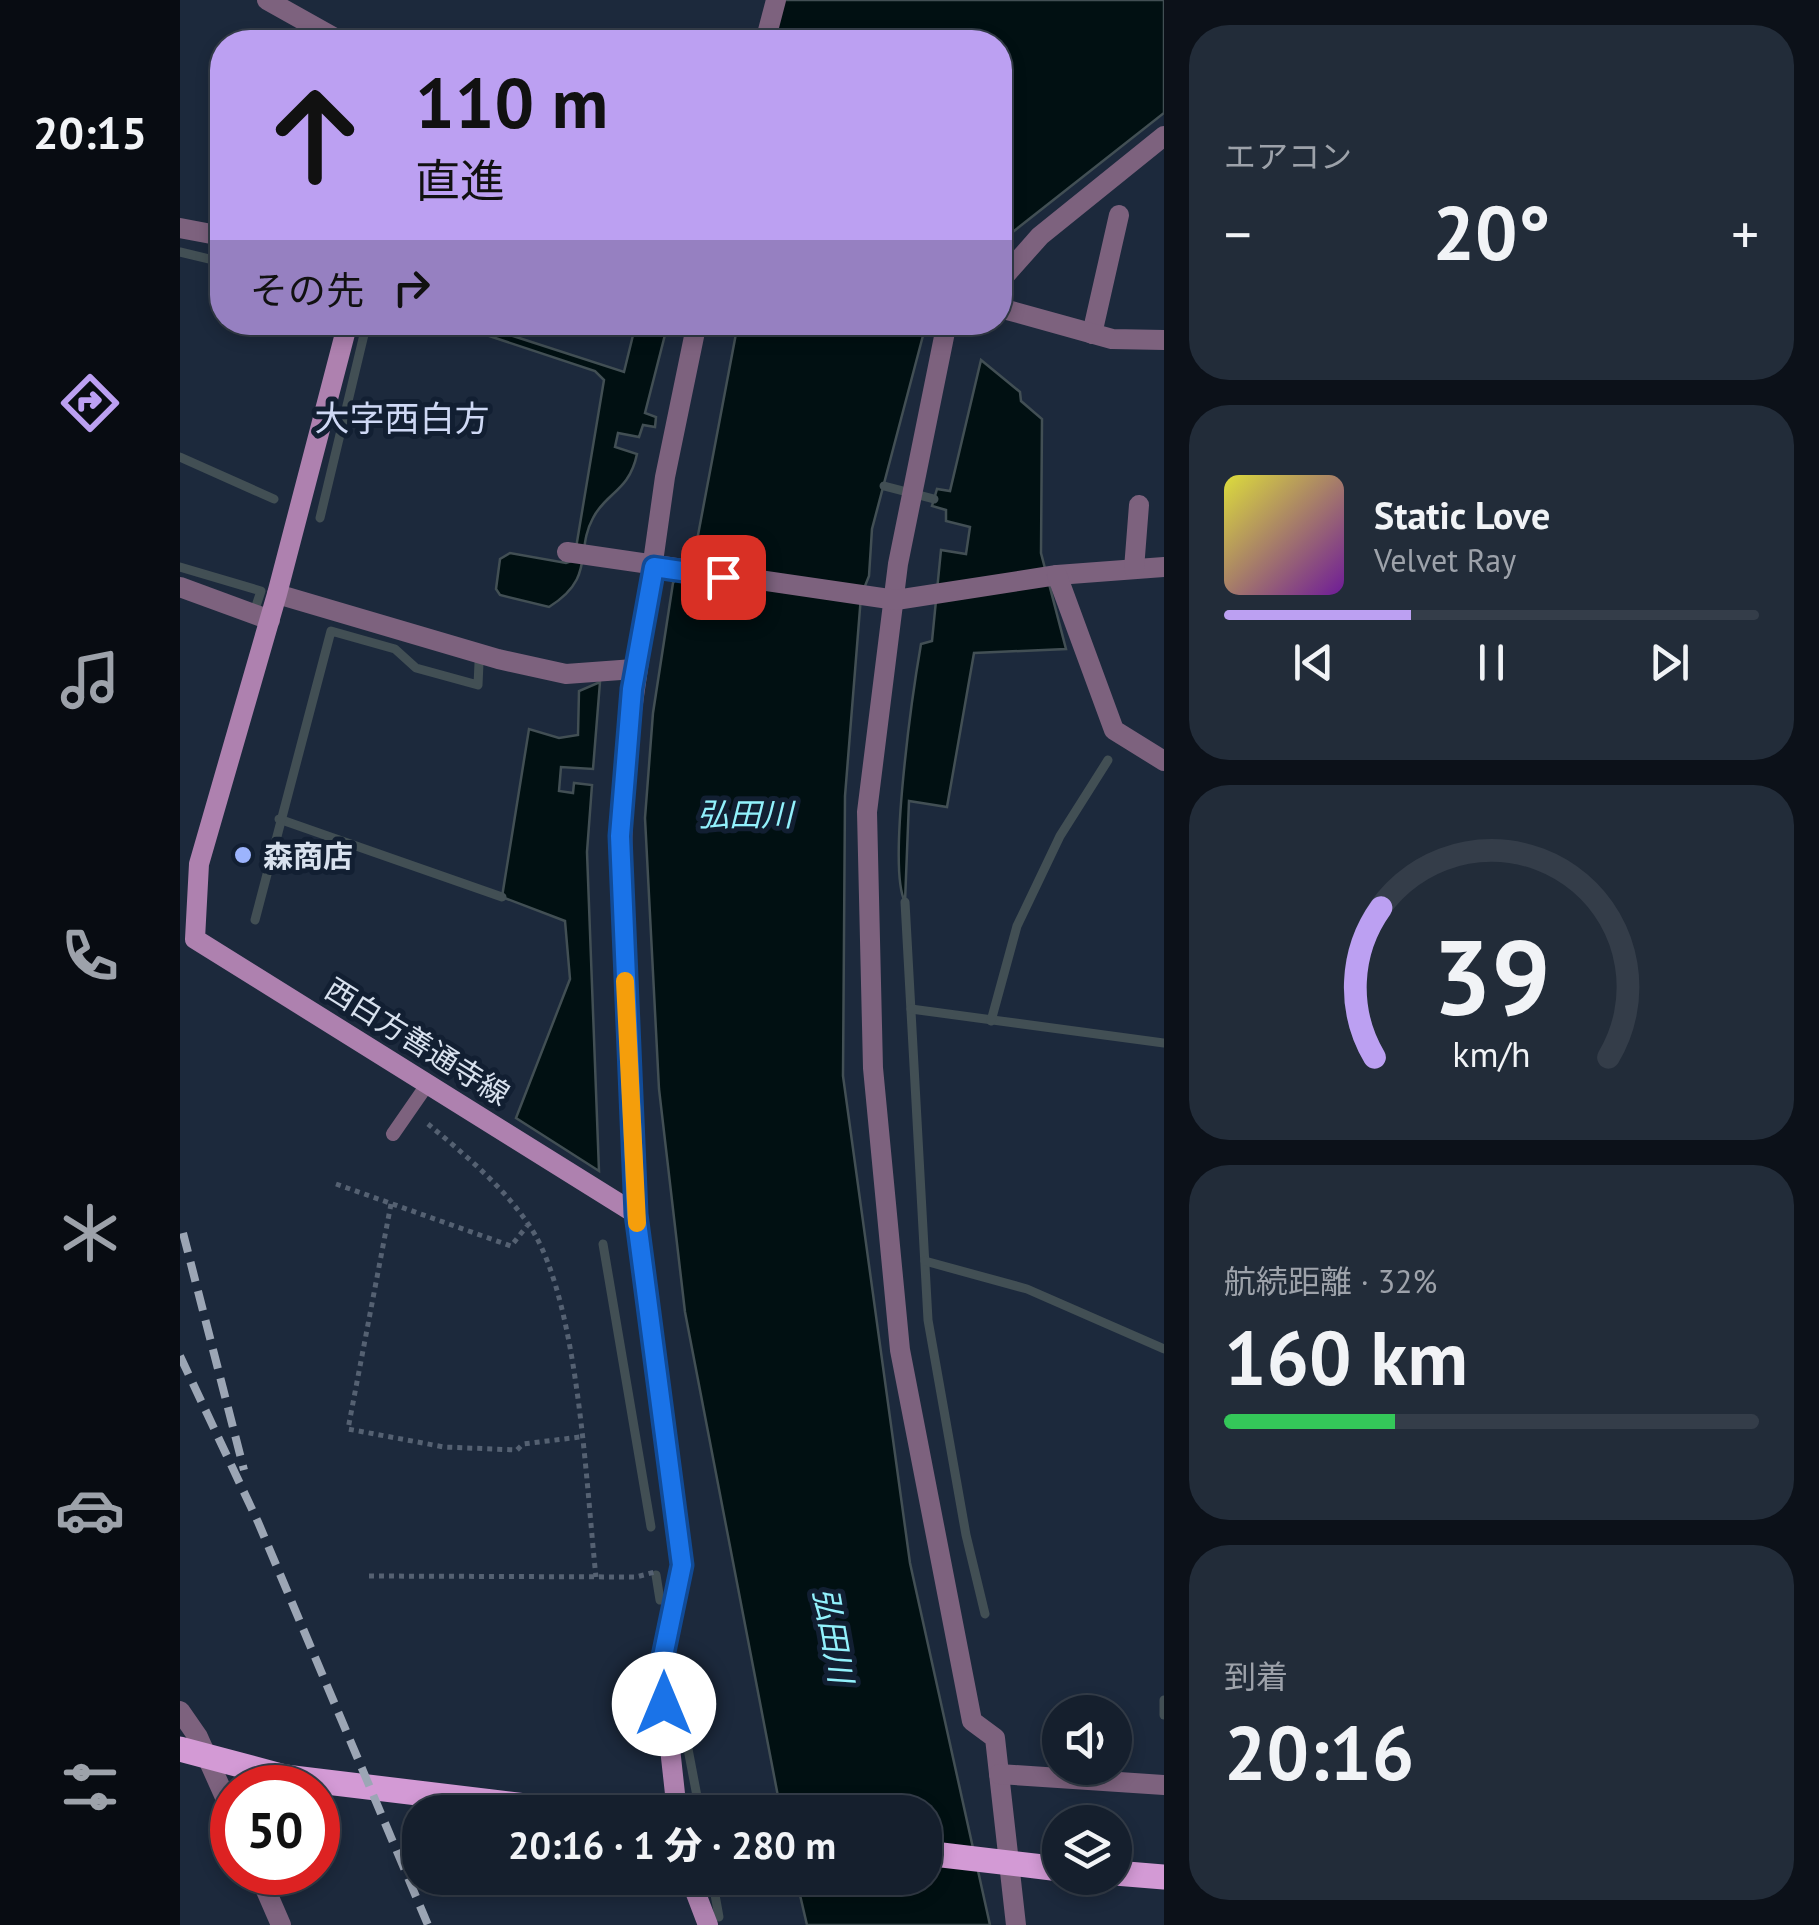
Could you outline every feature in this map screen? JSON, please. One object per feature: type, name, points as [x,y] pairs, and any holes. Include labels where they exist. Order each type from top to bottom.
[{"type":"main road","name":"西白方善通寺線","points":[[345,335],[270,620],[199,864],[188,944],[430,1082],[636,1214]]},
{"type":"main road","points":[[636,1214],[682,1565],[661,1666],[674,1795]]},
{"type":"main road","points":[[180,1749],[285,1777],[435,1795]]},
{"type":"main road","points":[[942,1855],[1042,1867]]},
{"type":"main road","points":[[1132,1874],[1164,1877]]},
{"type":"main road","points":[[697,1895],[708,1925]]},
{"type":"street","points":[[267,0],[321,30]]},
{"type":"street","points":[[768,30],[776,0]]},
{"type":"street","points":[[1012,268],[1040,236],[1164,136]]},
{"type":"street","points":[[1092,334],[1118,216]]},
{"type":"street","points":[[180,228],[210,234]]},
{"type":"street","points":[[1012,311],[1092,334],[1164,340]]},
{"type":"street","points":[[636,1214],[620,836],[634,669],[654,567],[665,477],[694,335]]},
{"type":"street","points":[[945,335],[914,482],[874,731],[867,812],[873,1068],[900,1350],[932,1531],[972,1721],[995,1738],[1016,1925]]},
{"type":"street","points":[[1134,568],[1139,505]]},
{"type":"street","points":[[566,552],[896,600],[1057,576],[1164,567]]},
{"type":"street","points":[[1057,576],[1114,730],[1164,760]]},
{"type":"street","points":[[180,587],[270,620]]},
{"type":"street","points":[[277,594],[498,659],[566,674],[634,669]]},
{"type":"street","points":[[180,1711],[211,1765]]},
{"type":"street","points":[[999,1774],[1164,1785]]},
{"type":"street","points":[[268,1895],[280,1925]]},
{"type":"lane","points":[[392,1134],[430,1082]]},
{"type":"path","points":[[410,1109],[497,1187],[528,1225],[556,1289],[581,1437],[596,1577]]},
{"type":"path","points":[[336,1184],[511,1246],[528,1225]]},
{"type":"path","points":[[391,1204],[348,1429],[444,1447],[518,1450],[523,1444],[581,1437]]},
{"type":"path","points":[[369,1576],[636,1577],[682,1565]]},
{"type":"water","points":[[782,0],[1164,0],[1164,113],[1012,233],[1012,30],[774,30]]},
{"type":"water","points":[[486,335],[510,335],[624,372],[633,335],[665,335],[645,413],[656,417],[655,427],[643,425],[639,437],[618,433],[615,447],[637,454],[629,476],[593,518],[573,586],[549,607],[500,595],[496,589],[500,559],[510,553],[566,563],[574,560],[604,380],[595,371]]},
{"type":"water","name":"弘田川","points":[[736,335],[923,335],[872,529],[869,576],[861,596],[845,796],[843,1076],[910,1563],[990,1925],[807,1925],[800,1895],[942,1895],[942,1795],[778,1795],[685,1312],[659,1089],[645,818],[653,713],[673,583],[695,551]]},
{"type":"water","points":[[981,360],[1020,392],[1021,401],[1042,419],[1041,553],[1066,649],[974,653],[947,807],[909,801],[905,902],[900,883],[900,818],[921,644],[932,641],[941,550],[966,554],[970,527],[946,521],[946,510],[932,506],[937,489],[950,491]]},
{"type":"water","points":[[600,682],[593,769],[561,767],[559,791],[573,793],[574,783],[592,785],[587,852],[599,1171],[516,1118],[570,979],[565,921],[502,897],[529,729],[559,738],[578,735],[579,691]]},
{"type":"waterway","points":[[180,252],[210,259]]},
{"type":"waterway","points":[[320,518],[364,335]]},
{"type":"waterway","points":[[180,457],[274,499]]},
{"type":"waterway","points":[[884,486],[934,499]]},
{"type":"waterway","points":[[180,567],[261,591],[256,606]]},
{"type":"waterway","points":[[255,920],[331,631],[395,649],[416,668],[478,685],[479,663]]},
{"type":"waterway","points":[[991,1021],[1017,926],[1060,836],[1108,760]]},
{"type":"waterway","points":[[279,819],[502,897]]},
{"type":"waterway","points":[[905,902],[928,1320],[966,1535],[985,1614]]},
{"type":"waterway","points":[[911,1009],[1164,1043]]},
{"type":"waterway","points":[[603,1244],[651,1527]]},
{"type":"waterway","points":[[925,1261],[1027,1289],[1164,1349]]},
{"type":"waterway","points":[[656,1575],[660,1600]]},
{"type":"waterway","points":[[677,1691],[697,1795]]},
{"type":"waterway","points":[[1164,1700],[1164,1715]]},
{"type":"waterway","points":[[715,1895],[719,1917]]},
{"type":"railway","points":[[183,1233],[244,1470]]},
{"type":"railway","points":[[180,1356],[258,1522],[428,1925]]},
{"type":"slow traffic","points":[[625,981],[637,1223]]},
{"type":"place","name":"森商店","points":[[243,855]]},
{"type":"district","name":"大字西白方","points":[[402,418]]},
{"type":"route","points":[[664,1704],[661,1666],[682,1565],[636,1214],[620,836],[634,669],[654,567],[723,577]]}]
